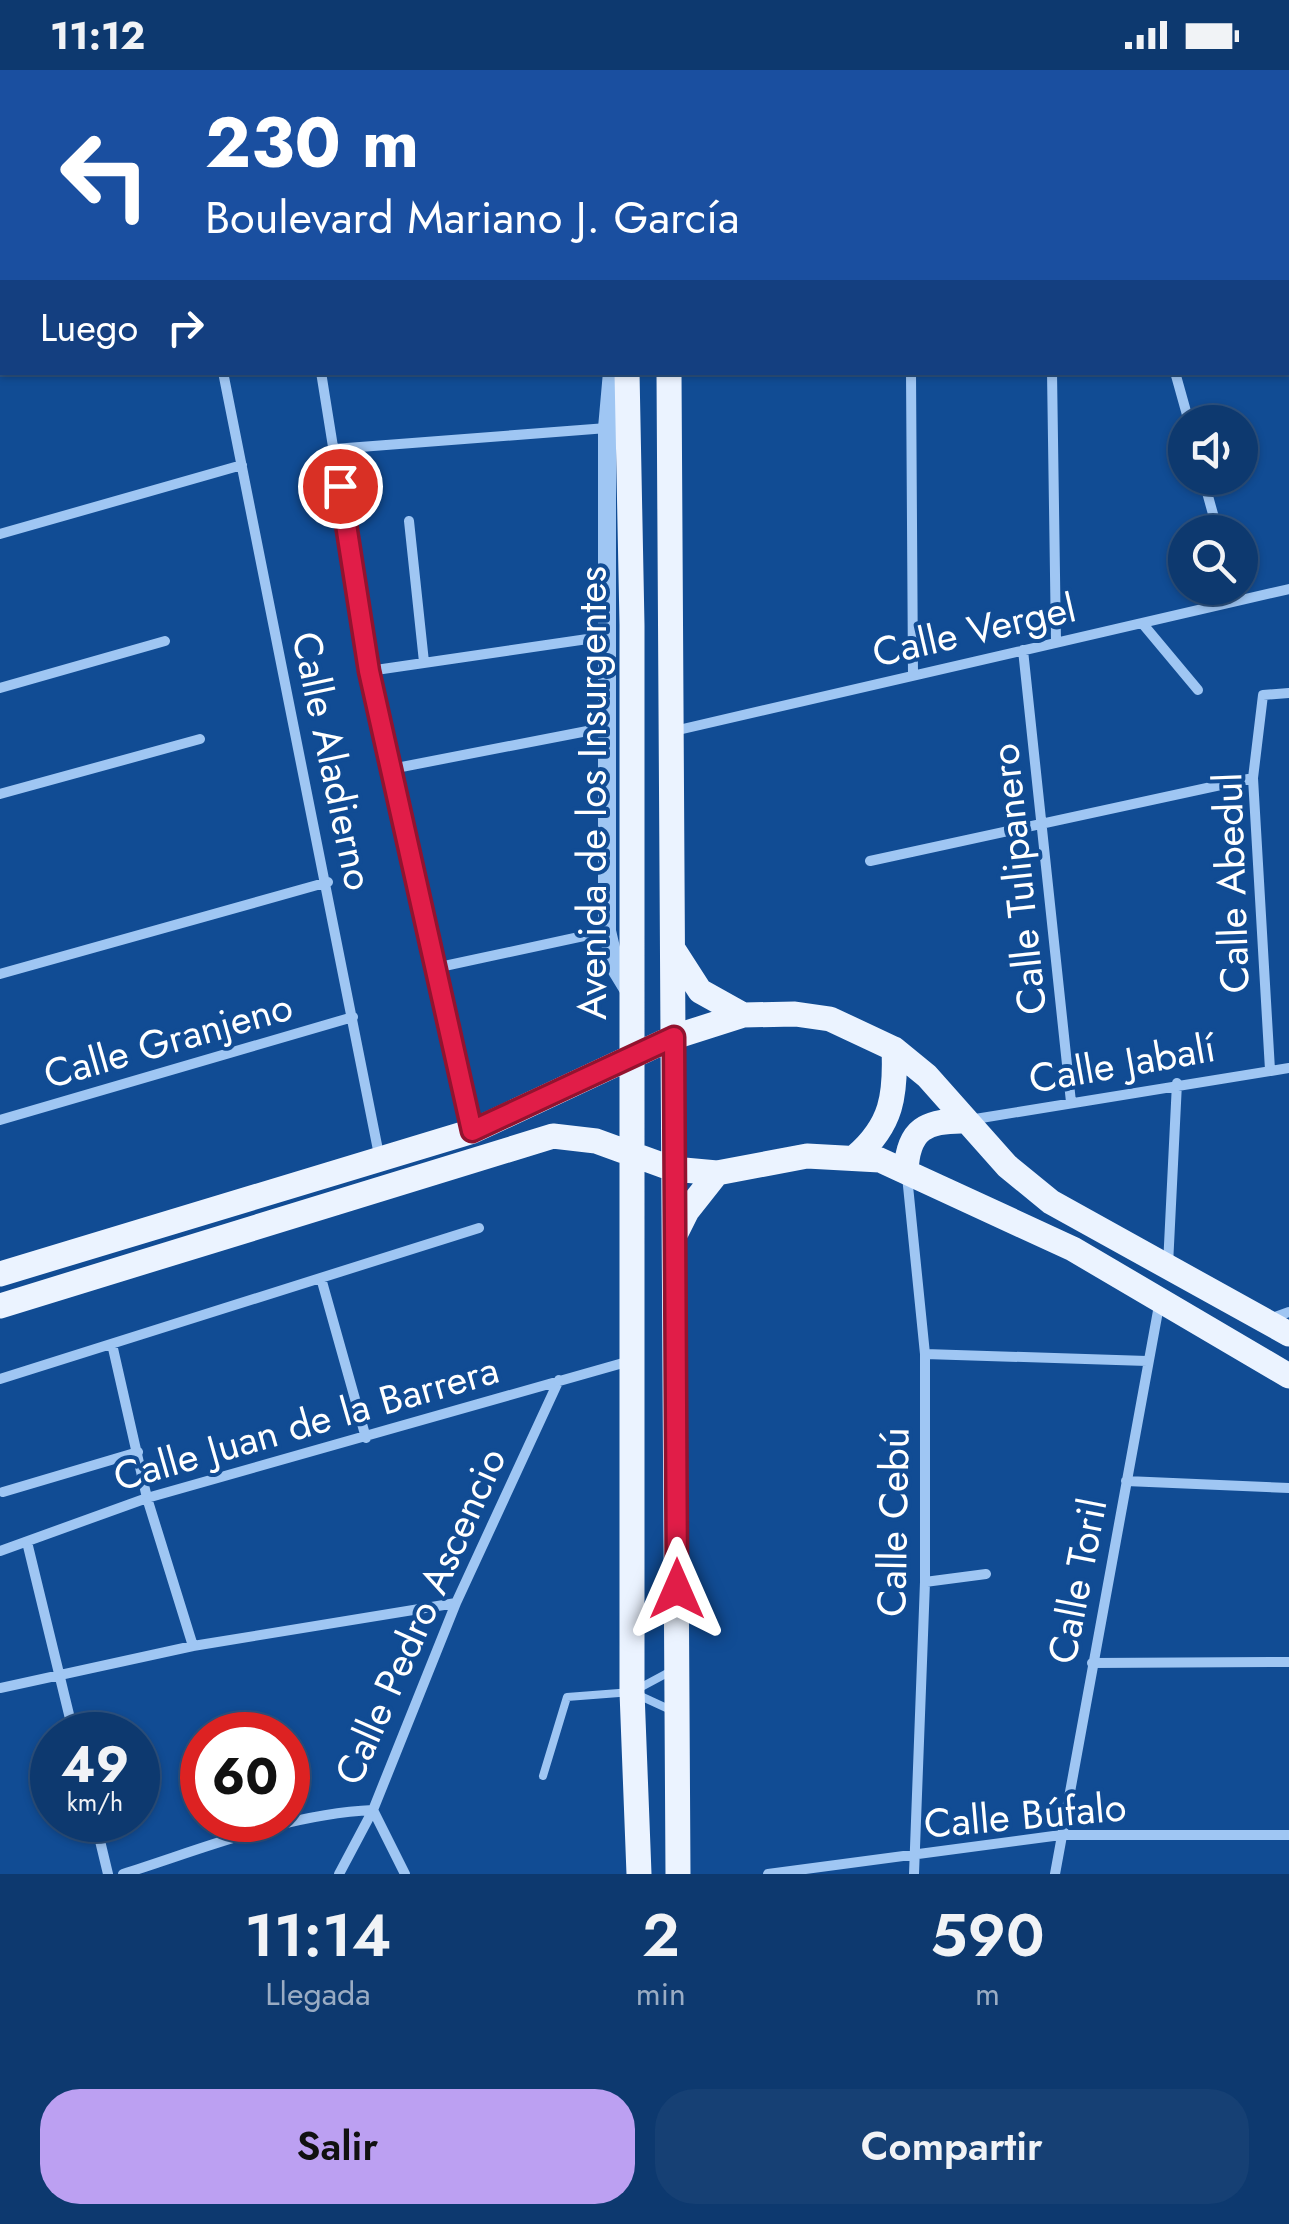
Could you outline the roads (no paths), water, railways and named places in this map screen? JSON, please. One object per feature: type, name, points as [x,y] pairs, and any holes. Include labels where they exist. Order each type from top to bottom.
[{"type":"main road","name":"Avenida de los Insurgentes","points":[[627,375],[632,1692],[639,1874]]},
{"type":"main road","name":"Avenida de los Insurgentes","points":[[669,375],[678,1874]]},
{"type":"main road","points":[[671,944],[700,990],[743,1015]]},
{"type":"main road","points":[[0,1306],[334,1187],[380,1161],[472,1131],[674,1037],[743,1015],[794,1014],[830,1020],[894,1049],[926,1076],[1006,1166],[1051,1202],[1168,1266],[1278,1316],[1289,1334]]},
{"type":"main road","points":[[856,1156],[876,1138],[887,1120],[893,1102],[894,1049]]},
{"type":"main road","points":[[906,1171],[907,1149],[923,1126],[938,1120],[966,1121]]},
{"type":"main road","points":[[0,1274],[334,1187],[553,1136],[596,1141],[673,1168],[717,1173],[807,1156],[856,1156],[906,1171],[1058,1242],[1289,1376]]},
{"type":"main road","points":[[674,1236],[686,1210],[717,1173]]},
{"type":"street","name":"Calle Aladierno","points":[[224,375],[328,882],[380,1161]]},
{"type":"street","points":[[321,375],[369,671],[472,1131]]},
{"type":"street","points":[[612,375],[607,428],[607,931],[616,969],[630,992]]},
{"type":"street","points":[[911,375],[913,674]]},
{"type":"street","points":[[1052,375],[1056,642]]},
{"type":"street","points":[[1176,375],[1184,405]]},
{"type":"street","points":[[334,449],[607,428]]},
{"type":"street","points":[[0,534],[242,466]]},
{"type":"street","points":[[410,521],[424,662]]},
{"type":"street","name":"Calle Vergel","points":[[1258,596],[1289,589]]},
{"type":"street","name":"Calle Vergel","points":[[673,731],[1219,605]]},
{"type":"street","points":[[1142,623],[1198,690]]},
{"type":"street","points":[[369,671],[608,636]]},
{"type":"street","points":[[0,688],[165,641]]},
{"type":"street","name":"Calle Tulipanero","points":[[1024,650],[1071,1102]]},
{"type":"street","name":"Calle Abedul","points":[[1270,1070],[1253,778],[1262,695],[1289,693]]},
{"type":"street","points":[[391,769],[608,727]]},
{"type":"street","points":[[0,794],[200,739]]},
{"type":"street","points":[[870,861],[1253,778]]},
{"type":"street","points":[[0,974],[328,882]]},
{"type":"street","points":[[434,968],[607,931]]},
{"type":"street","name":"Calle Granjeno","points":[[0,1120],[353,1017]]},
{"type":"street","name":"Calle Jabalí","points":[[966,1121],[1177,1083],[1289,1068]]},
{"type":"street","points":[[1168,1266],[1177,1083]]},
{"type":"street","name":"Calle Cebú","points":[[906,1171],[924,1354],[924,1582],[914,1874]]},
{"type":"street","points":[[0,1379],[479,1228]]},
{"type":"street","points":[[322,1278],[366,1438]]},
{"type":"street","name":"Calle Toril","points":[[1055,1874],[1160,1299]]},
{"type":"street","points":[[112,1344],[147,1498],[193,1646]]},
{"type":"street","points":[[924,1354],[1147,1361]]},
{"type":"street","name":"Calle Juan de la Barrera","points":[[0,1550],[147,1498],[631,1360]]},
{"type":"street","name":"Calle Pedro Ascencio","points":[[124,1874],[271,1827],[335,1812],[373,1810],[456,1603],[559,1380]]},
{"type":"street","points":[[3,1492],[138,1452]]},
{"type":"street","points":[[1126,1481],[1289,1488]]},
{"type":"street","points":[[28,1542],[68,1712]]},
{"type":"street","points":[[924,1582],[986,1574]]},
{"type":"street","points":[[0,1688],[193,1646],[456,1603]]},
{"type":"street","points":[[1092,1662],[1289,1662]]},
{"type":"street","points":[[340,1874],[373,1810]]},
{"type":"street","points":[[373,1810],[405,1874]]},
{"type":"street","name":"Calle Búfalo","points":[[768,1874],[1061,1835],[1289,1835]]},
{"type":"street","points":[[100,1842],[108,1874]]},
{"type":"lane","points":[[543,1776],[567,1697],[632,1692],[678,1668]]},
{"type":"lane","points":[[632,1692],[677,1712]]}]
